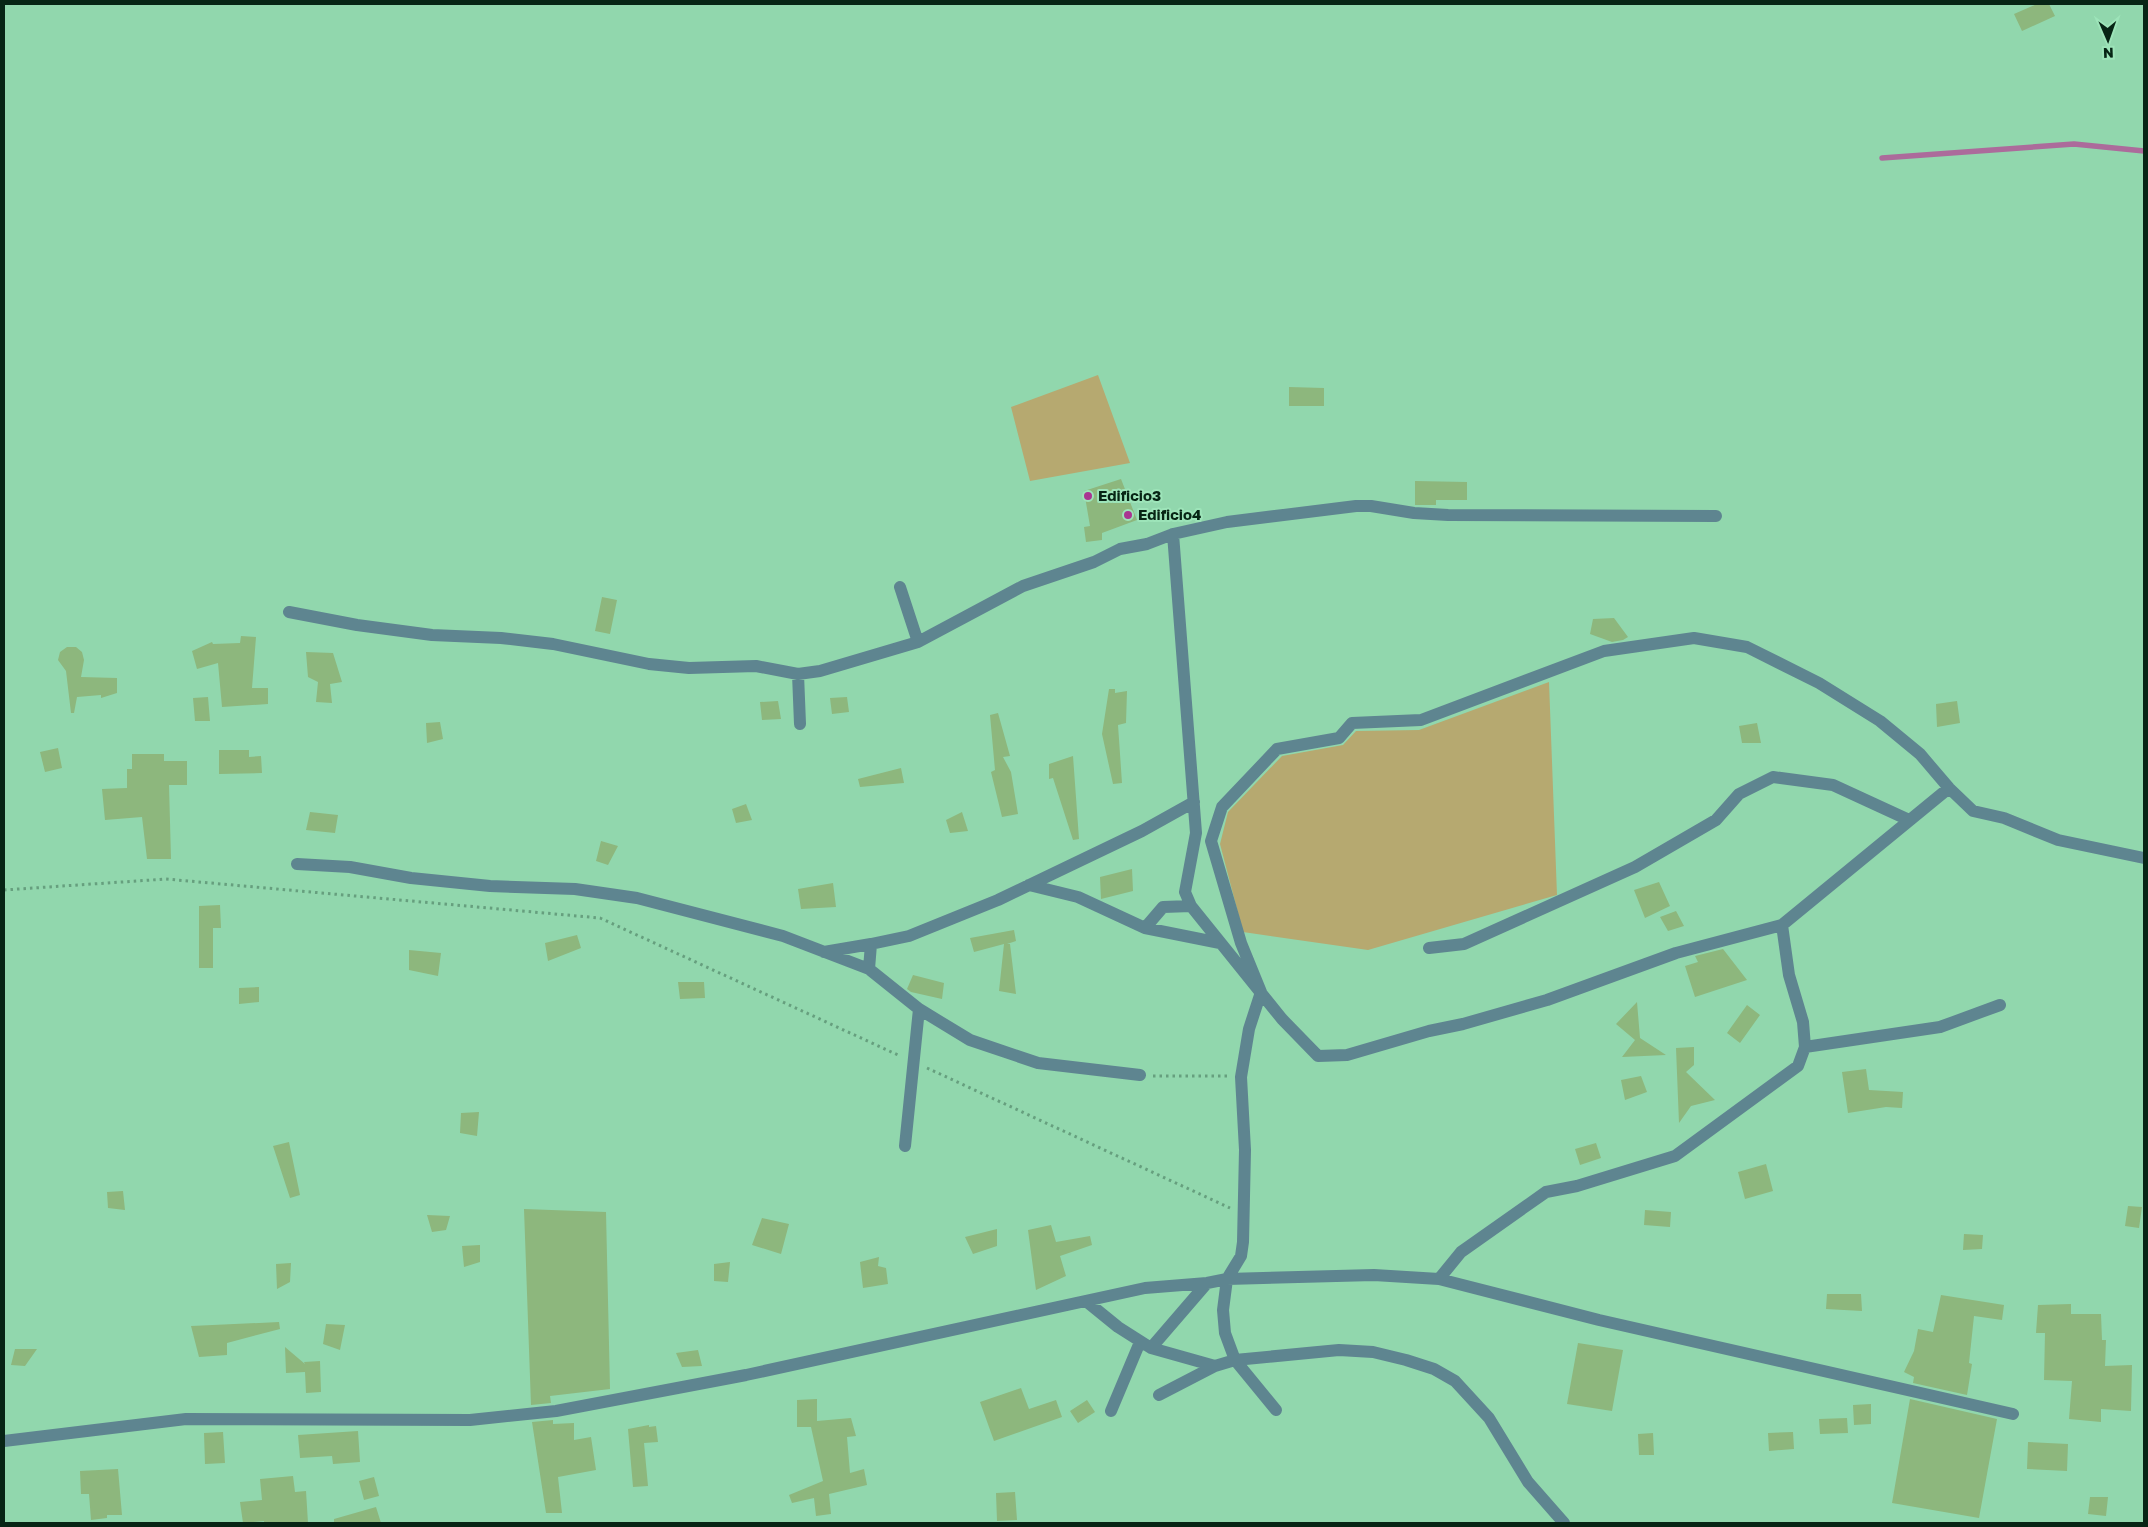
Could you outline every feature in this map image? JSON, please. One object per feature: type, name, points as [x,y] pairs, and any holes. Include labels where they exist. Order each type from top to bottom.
[{"type":"street","points":[[289,612],[357,625],[432,635],[500,638],[553,644],[649,664],[690,668],[756,666],[798,674],[820,671],[918,642],[1023,586],[1094,562],[1120,549],[1226,522],[1371,506],[1414,513],[1448,515],[1716,516]]},
{"type":"street","points":[[1174,534],[1196,833],[1185,892],[1191,906],[1282,1020],[1318,1056],[1347,1054],[1428,1030],[1463,1024],[1547,1000],[1676,953],[1782,925],[1949,788]]},
{"type":"street","points":[[900,587],[918,642]]},
{"type":"street","points":[[1276,1410],[1235,1360],[1225,1333],[1223,1310],[1226,1278],[1241,1256],[1245,1215],[1245,1150],[1241,1077],[1249,1028],[1261,992],[1241,943],[1211,842],[1222,807],[1277,749],[1339,738],[1352,723],[1421,720],[1604,651],[1694,638],[1747,647],[1819,683],[1880,721],[1920,754],[1949,788],[1973,811],[2004,818],[2058,840],[2144,858]]},
{"type":"street","points":[[798,674],[800,724]]},
{"type":"street","points":[[1429,948],[1464,944],[1635,867],[1716,820],[1739,794],[1773,776],[1833,785],[1909,820]]},
{"type":"street","points":[[824,952],[909,936],[1029,885],[1142,831],[1194,802]]},
{"type":"street","points":[[296,864],[350,867],[411,878],[490,886],[575,889],[637,898],[783,936],[868,969],[919,1009],[970,1040],[1038,1063],[1140,1075]]},
{"type":"street","points":[[1029,885],[1078,897],[1145,928],[1220,943]]},
{"type":"street","points":[[1145,928],[1163,907],[1191,906]]},
{"type":"street","points":[[1439,1279],[1460,1252],[1546,1192],[1577,1186],[1675,1156],[1798,1066],[1805,1047],[1803,1022],[1790,976],[1782,925]]},
{"type":"street","points":[[868,969],[871,944]]},
{"type":"street","points":[[1805,1047],[1940,1027],[2000,1005]]},
{"type":"street","points":[[905,1146],[919,1009]]},
{"type":"street","points":[[4,1442],[186,1419],[470,1420],[556,1411],[746,1375],[1145,1288],[1207,1283],[1226,1278],[1374,1275],[1439,1279],[1598,1320],[2013,1414]]},
{"type":"street","points":[[1111,1411],[1146,1345],[1207,1283]]},
{"type":"street","points":[[1086,1301],[1146,1345],[1214,1366]]},
{"type":"street","points":[[1159,1394],[1214,1366],[1235,1360],[1339,1350],[1373,1352],[1434,1369],[1455,1381],[1477,1403],[1501,1437],[1528,1482],[1564,1523]]},
{"type":"path","points":[[4,890],[166,879],[600,918],[1245,1215]]},
{"type":"path","points":[[1140,1075],[1161,1077],[1212,1075],[1241,1077]]},
{"type":"shaded area","points":[[1098,375],[1130,463],[1030,481],[1011,407]]},
{"type":"shaded area","points":[[1549,682],[1557,895],[1368,950],[1243,932],[1220,844],[1228,812],[1282,756],[1343,745],[1356,731],[1419,730]]},
{"type":"building","points":[[2037,4],[2049,4],[2055,16],[2022,31],[2014,14]]},
{"type":"building","points":[[1289,387],[1324,388],[1324,406],[1289,406]]},
{"type":"building","points":[[1121,479],[1137,520],[1102,533],[1102,540],[1086,542],[1084,527],[1090,526],[1084,491]]},
{"type":"building","points":[[1415,481],[1467,482],[1467,500],[1436,500],[1436,505],[1415,505]]},
{"type":"building","points":[[602,597],[617,600],[610,634],[595,631]]},
{"type":"building","points":[[1614,618],[1628,637],[1612,642],[1590,634],[1593,619]]},
{"type":"building","points":[[241,636],[256,637],[252,688],[268,688],[268,704],[222,707],[218,663],[197,669],[192,651],[212,642],[213,644],[240,643]]},
{"type":"building","points":[[67,647],[76,647],[82,652],[84,660],[81,677],[117,678],[117,693],[101,698],[101,695],[77,697],[74,713],[71,713],[66,671],[58,660],[60,652]]},
{"type":"building","points":[[306,652],[333,653],[342,682],[330,684],[332,703],[316,702],[318,682],[308,677]]},
{"type":"building","points":[[1109,689],[1115,689],[1115,693],[1127,691],[1126,723],[1118,725],[1122,783],[1113,784],[1102,734]]},
{"type":"building","points":[[208,697],[210,721],[195,721],[193,698]]},
{"type":"building","points":[[847,697],[849,712],[832,714],[830,698]]},
{"type":"building","points":[[778,701],[781,719],[762,720],[760,702]]},
{"type":"building","points":[[1957,701],[1960,723],[1937,727],[1936,704]]},
{"type":"building","points":[[998,713],[1010,756],[1003,757],[1011,772],[1018,814],[1002,817],[991,772],[995,770],[990,715]]},
{"type":"building","points":[[440,722],[443,739],[427,743],[426,723]]},
{"type":"building","points":[[1757,723],[1761,743],[1742,743],[1739,726]]},
{"type":"building","points":[[58,748],[62,768],[45,772],[40,752]]},
{"type":"building","points":[[219,750],[249,750],[249,757],[261,756],[262,773],[219,774]]},
{"type":"building","points":[[132,754],[164,754],[164,761],[187,761],[187,785],[169,785],[171,859],[147,859],[142,817],[105,820],[102,789],[127,788],[127,769],[132,769]]},
{"type":"building","points":[[1073,756],[1079,839],[1073,840],[1053,778],[1049,779],[1049,764]]},
{"type":"building","points":[[901,768],[904,783],[860,787],[858,779]]},
{"type":"building","points":[[746,804],[752,820],[736,823],[732,809]]},
{"type":"building","points":[[310,812],[338,815],[335,833],[306,830]]},
{"type":"building","points":[[962,812],[968,831],[950,833],[946,820]]},
{"type":"building","points":[[601,841],[618,846],[608,865],[596,861]]},
{"type":"building","points":[[1132,869],[1133,891],[1101,899],[1100,877]]},
{"type":"building","points":[[1659,882],[1670,906],[1645,918],[1634,890]]},
{"type":"building","points":[[833,883],[836,907],[801,909],[798,889]]},
{"type":"building","points":[[220,905],[221,928],[213,928],[213,968],[199,968],[199,906]]},
{"type":"building","points":[[1676,911],[1684,926],[1668,931],[1660,917]]},
{"type":"building","points":[[1014,930],[1016,941],[1007,944],[1010,944],[1016,994],[999,991],[1004,944],[974,952],[970,938]]},
{"type":"building","points":[[577,935],[581,948],[548,961],[545,943]]},
{"type":"building","points":[[1723,949],[1747,980],[1695,997],[1685,966],[1698,962],[1695,956]]},
{"type":"building","points":[[409,950],[441,953],[438,976],[409,970]]},
{"type":"building","points":[[913,975],[944,983],[942,999],[911,992],[907,989]]},
{"type":"building","points":[[678,982],[704,982],[705,998],[680,999]]},
{"type":"building","points":[[259,987],[259,1002],[239,1004],[239,988]]},
{"type":"building","points":[[1637,1002],[1640,1038],[1666,1055],[1622,1057],[1635,1040],[1616,1024]]},
{"type":"building","points":[[1747,1005],[1760,1015],[1740,1043],[1727,1033]]},
{"type":"building","points":[[1694,1047],[1694,1065],[1686,1072],[1715,1100],[1691,1106],[1679,1123],[1676,1048]]},
{"type":"building","points":[[1866,1069],[1869,1090],[1903,1092],[1902,1108],[1886,1107],[1848,1113],[1842,1072]]},
{"type":"building","points":[[1641,1076],[1647,1092],[1625,1100],[1621,1080]]},
{"type":"building","points":[[479,1112],[477,1136],[460,1133],[461,1113]]},
{"type":"building","points":[[289,1142],[300,1195],[290,1198],[273,1146]]},
{"type":"building","points":[[1596,1143],[1601,1158],[1580,1165],[1575,1149]]},
{"type":"building","points":[[1766,1164],[1773,1191],[1745,1199],[1738,1172]]},
{"type":"building","points":[[123,1191],[125,1210],[108,1208],[107,1192]]},
{"type":"building","points":[[2128,1206],[2142,1207],[2139,1228],[2125,1226]]},
{"type":"building","points":[[524,1209],[606,1212],[610,1389],[550,1396],[551,1403],[531,1405]]},
{"type":"building","points":[[1645,1210],[1671,1212],[1670,1227],[1644,1225]]},
{"type":"building","points":[[427,1215],[450,1216],[446,1230],[432,1232]]},
{"type":"building","points":[[762,1218],[789,1224],[781,1254],[752,1245]]},
{"type":"building","points":[[1051,1225],[1056,1242],[1090,1236],[1092,1245],[1060,1256],[1066,1276],[1036,1290],[1028,1230]]},
{"type":"building","points":[[997,1229],[997,1246],[973,1254],[965,1237]]},
{"type":"building","points":[[1964,1234],[1983,1235],[1982,1249],[1963,1250]]},
{"type":"building","points":[[480,1245],[480,1262],[464,1267],[462,1246]]},
{"type":"building","points":[[879,1257],[878,1266],[886,1268],[888,1284],[863,1288],[860,1262]]},
{"type":"building","points":[[730,1262],[728,1282],[714,1281],[714,1264]]},
{"type":"building","points":[[291,1263],[290,1282],[277,1289],[276,1264]]},
{"type":"building","points":[[1827,1294],[1861,1294],[1862,1311],[1826,1309]]},
{"type":"building","points":[[1941,1295],[2004,1305],[2002,1320],[1974,1316],[1969,1363],[1972,1364],[1967,1395],[1913,1383],[1914,1377],[1904,1372],[1914,1351],[1918,1329],[1933,1332]]},
{"type":"building","points":[[2071,1304],[2071,1314],[2101,1314],[2102,1340],[2106,1340],[2105,1366],[2132,1365],[2131,1411],[2101,1409],[2101,1422],[2069,1419],[2072,1381],[2044,1380],[2045,1333],[2036,1333],[2038,1305]]},
{"type":"building","points":[[279,1322],[280,1329],[227,1343],[227,1355],[199,1357],[191,1326]]},
{"type":"building","points":[[326,1324],[345,1325],[340,1350],[323,1344]]},
{"type":"building","points":[[1578,1343],[1623,1350],[1612,1411],[1567,1404]]},
{"type":"building","points":[[285,1347],[305,1364],[304,1362],[320,1361],[321,1392],[306,1393],[305,1372],[286,1373]]},
{"type":"building","points":[[15,1349],[37,1349],[25,1366],[11,1365]]},
{"type":"building","points":[[698,1350],[702,1366],[682,1367],[676,1353]]},
{"type":"building","points":[[1021,1388],[1029,1409],[1056,1400],[1062,1417],[994,1441],[980,1402]]},
{"type":"building","points":[[817,1399],[817,1421],[851,1418],[856,1436],[847,1437],[850,1473],[864,1469],[867,1485],[829,1494],[831,1514],[816,1516],[814,1498],[792,1503],[789,1495],[823,1481],[811,1427],[797,1427],[797,1400]]},
{"type":"building","points":[[1910,1399],[1997,1419],[1979,1518],[1892,1503]]},
{"type":"building","points":[[1087,1400],[1095,1412],[1078,1423],[1070,1411]]},
{"type":"building","points":[[1871,1404],[1871,1424],[1854,1425],[1853,1405]]},
{"type":"building","points":[[1847,1418],[1848,1433],[1820,1434],[1819,1419]]},
{"type":"building","points":[[553,1420],[553,1424],[574,1423],[574,1440],[591,1437],[596,1470],[558,1477],[562,1513],[546,1513],[532,1422]]},
{"type":"building","points":[[649,1425],[649,1427],[656,1426],[658,1442],[644,1443],[648,1486],[633,1487],[628,1429]]},
{"type":"building","points":[[358,1431],[360,1462],[333,1464],[332,1456],[300,1458],[298,1435]]},
{"type":"building","points":[[223,1432],[225,1463],[205,1464],[204,1433]]},
{"type":"building","points":[[1793,1432],[1794,1449],[1769,1451],[1768,1433]]},
{"type":"building","points":[[1653,1433],[1654,1455],[1639,1455],[1638,1434]]},
{"type":"building","points":[[2028,1442],[2068,1444],[2067,1471],[2027,1469]]},
{"type":"building","points":[[118,1469],[122,1515],[107,1515],[107,1518],[91,1520],[89,1494],[81,1494],[80,1471]]},
{"type":"building","points":[[293,1476],[295,1492],[306,1491],[308,1523],[264,1523],[264,1521],[243,1523],[240,1502],[262,1500],[260,1479]]},
{"type":"building","points":[[374,1477],[379,1496],[364,1500],[359,1481]]},
{"type":"building","points":[[1015,1492],[1017,1520],[997,1521],[996,1493]]},
{"type":"building","points":[[2090,1497],[2108,1497],[2106,1516],[2088,1514]]},
{"type":"building","points":[[376,1507],[381,1523],[334,1523],[334,1519]]},
{"type":"waterway","points":[[1882,158],[2074,144],[2144,151]]},
{"type":"place","name":"Edificio3","points":[[1088,496]]},
{"type":"place","name":"Edificio4","points":[[1128,515]]}]
